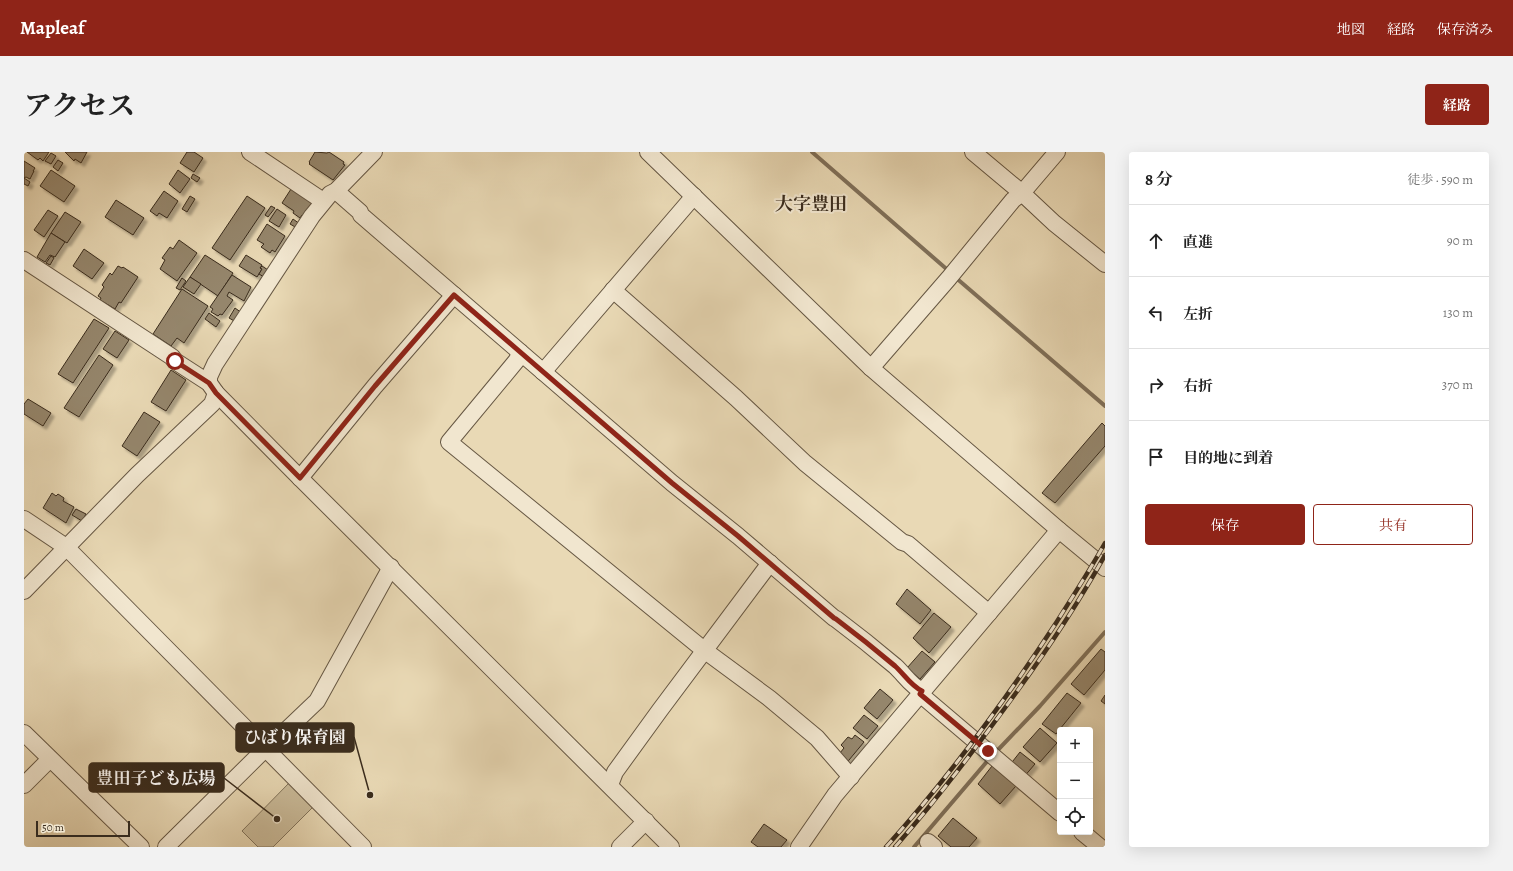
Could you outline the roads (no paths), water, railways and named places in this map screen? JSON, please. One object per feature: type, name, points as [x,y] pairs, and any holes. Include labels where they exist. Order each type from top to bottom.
[{"type":"street","points":[[250,152],[323,201]]},
{"type":"street","points":[[24,591],[137,475],[212,404],[212,388],[209,377],[218,360],[323,201],[330,194],[336,191],[374,152]]},
{"type":"street","points":[[648,152],[871,368],[1105,568]]},
{"type":"street","points":[[973,152],[1022,193],[1054,223],[1105,264]]},
{"type":"street","points":[[871,368],[1013,200],[1022,193],[1057,152]]},
{"type":"street","points":[[336,191],[360,212],[361,216],[672,483],[770,563],[834,618],[881,654],[906,676],[921,693],[1057,810]]},
{"type":"street","points":[[543,372],[694,196]]},
{"type":"street","points":[[24,260],[166,352],[175,361],[212,388],[300,478],[671,847]]},
{"type":"street","points":[[613,290],[730,393],[805,463],[902,542],[908,544],[989,613]]},
{"type":"street","points":[[300,478],[375,386],[454,295]]},
{"type":"street","points":[[520,352],[517,360],[449,442],[704,650],[769,698],[817,738],[851,776]]},
{"type":"street","points":[[24,519],[66,548],[363,847]]},
{"type":"street","points":[[799,847],[836,794],[1059,530]]},
{"type":"street","points":[[610,785],[615,772],[770,563]]},
{"type":"street","points":[[166,847],[316,701],[350,643],[391,567]]},
{"type":"street","points":[[24,733],[141,847]]},
{"type":"street","points":[[24,785],[50,759]]},
{"type":"street","points":[[620,847],[646,821]]},
{"type":"street","points":[[1086,835],[1100,847]]},
{"type":"waterway","points":[[812,152],[950,272]]},
{"type":"waterway","points":[[955,277],[1105,406]]},
{"type":"waterway","points":[[995,753],[1040,706],[1105,632]]},
{"type":"waterway","points":[[914,847],[990,758]]},
{"type":"railway","points":[[886,847],[976,738],[1056,623],[1105,543]]},
{"type":"railway","points":[[895,847],[958,770],[1018,690],[1085,590],[1105,555]]},
{"type":"place","name":"ひばり保育園","points":[[370,795]]},
{"type":"place","name":"豊田子ども広場","points":[[277,819]]},
{"type":"district","name":"大字豊田","points":[[811,204]]}]
